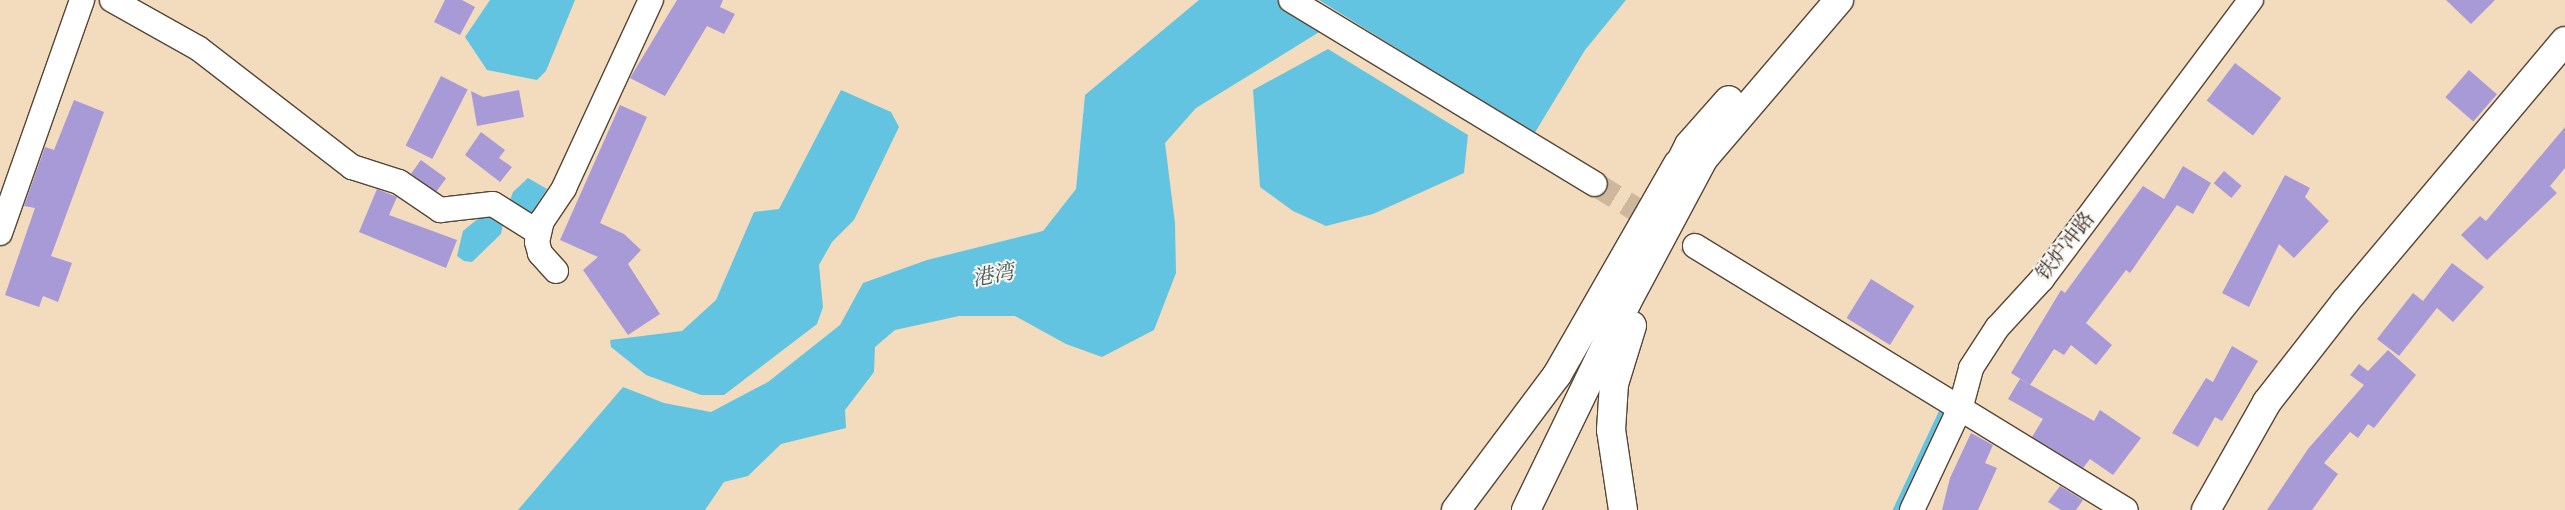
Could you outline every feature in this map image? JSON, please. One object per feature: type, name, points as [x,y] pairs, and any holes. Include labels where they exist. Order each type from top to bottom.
[{"type":"main road","points":[[1456,510],[1557,375],[1696,152],[1817,0]]},
{"type":"main road","points":[[1507,510],[1696,152],[1839,0]]},
{"type":"main road","points":[[2206,510],[2267,402],[2345,302],[2565,40]]},
{"type":"main road","points":[[1526,510],[1627,302],[1696,152]]},
{"type":"main road","points":[[1623,510],[1611,430],[1614,384],[1624,344],[1696,152]]},
{"type":"street","points":[[0,232],[82,0]]},
{"type":"street","points":[[112,0],[198,48],[352,168],[399,182],[440,210],[493,204],[539,234]]},
{"type":"street","points":[[556,271],[540,254],[539,234],[651,0]]},
{"type":"street","points":[[1291,0],[1596,184]]},
{"type":"street","name":"铁炉冲路","points":[[1912,510],[1960,406],[1971,368],[1997,328],[2042,279],[2251,0]]},
{"type":"street","points":[[1695,246],[1960,406],[2126,510]]},
{"type":"water","points":[[490,0],[575,0],[546,71],[537,80],[487,70],[465,37]]},
{"type":"water","name":"港湾","points":[[1199,0],[1284,0],[1329,26],[1196,108],[1165,143],[1175,223],[1176,273],[1154,330],[1102,357],[1066,344],[1015,316],[959,316],[895,330],[875,347],[874,372],[845,410],[846,428],[781,444],[748,476],[724,482],[705,510],[518,510],[623,387],[664,403],[711,412],[768,382],[840,325],[863,283],[927,260],[1043,231],[1076,189],[1085,95]]},
{"type":"water","points":[[1319,0],[1626,0],[1585,50],[1534,134]]},
{"type":"water","points":[[1328,49],[1468,135],[1464,173],[1373,214],[1326,226],[1293,211],[1260,187],[1253,90]]},
{"type":"water","points":[[841,90],[891,112],[899,127],[854,220],[832,242],[819,265],[823,307],[817,324],[724,395],[701,395],[646,375],[611,347],[610,340],[682,331],[716,300],[754,212],[779,209]]},
{"type":"water","points":[[528,178],[547,189],[528,219],[509,203],[513,192]]},
{"type":"water","points":[[485,213],[504,220],[501,234],[472,262],[464,261],[457,256],[463,231]]},
{"type":"building","points":[[445,0],[462,0],[475,7],[460,35],[434,22]]},
{"type":"building","points":[[677,0],[723,0],[720,7],[735,14],[724,34],[707,26],[665,96],[630,78]]},
{"type":"building","points":[[2446,0],[2495,0],[2471,24]]},
{"type":"building","points":[[2235,63],[2281,98],[2253,135],[2207,101]]},
{"type":"building","points":[[2469,70],[2497,94],[2473,121],[2445,97]]},
{"type":"building","points":[[441,76],[468,90],[432,159],[406,145]]},
{"type":"building","points":[[519,90],[524,117],[477,126],[471,91],[483,97]]},
{"type":"building","points":[[74,100],[104,112],[51,256],[72,263],[58,302],[43,296],[39,307],[5,295],[35,208],[24,206],[45,147],[54,150]]},
{"type":"building","points":[[620,105],[647,117],[600,223],[624,234],[641,250],[628,264],[660,314],[628,335],[583,270],[598,257],[560,240]]},
{"type":"building","points":[[2565,127],[2565,168],[2550,186],[2557,193],[2487,260],[2461,235],[2480,216],[2486,221]]},
{"type":"building","points":[[481,132],[505,150],[499,158],[512,167],[500,182],[465,155]]},
{"type":"building","points":[[421,160],[446,178],[436,192],[411,174]]},
{"type":"building","points":[[2183,166],[2211,183],[2193,214],[2177,205],[2130,273],[2126,270],[2086,323],[2112,345],[2096,365],[2071,345],[2064,355],[2054,349],[2030,385],[2011,373],[2061,290],[2065,293],[2143,186],[2164,199]]},
{"type":"building","points":[[2224,171],[2242,186],[2231,198],[2214,183]]},
{"type":"building","points":[[2285,175],[2310,188],[2305,197],[2329,221],[2294,258],[2279,244],[2249,307],[2222,293]]},
{"type":"building","points":[[377,189],[397,197],[389,215],[457,240],[446,268],[359,232]]},
{"type":"building","points":[[2452,263],[2484,287],[2453,322],[2437,308],[2399,356],[2377,339],[2413,293],[2423,301]]},
{"type":"building","points":[[1871,279],[1914,306],[1890,345],[1847,318]]},
{"type":"building","points":[[2232,346],[2258,361],[2222,421],[2215,417],[2198,447],[2172,433],[2206,378],[2213,382]]},
{"type":"building","points":[[2388,350],[2416,375],[2374,428],[2368,424],[2358,438],[2350,432],[2324,463],[2338,474],[2312,510],[2267,510],[2308,449],[2364,385],[2350,375],[2359,364],[2368,371]]},
{"type":"building","points":[[2020,379],[2094,421],[2100,410],[2141,438],[2113,475],[2090,459],[2083,468],[2032,437],[2043,419],[2008,399]]},
{"type":"building","points":[[1971,433],[1993,445],[1985,463],[1997,468],[1978,510],[1942,510],[1950,478]]},
{"type":"building","points":[[2060,486],[2083,500],[2076,510],[2061,510],[2048,502]]},
{"type":"waterway","points":[[1896,510],[1941,414]]},
{"type":"tunnel","points":[[1595,184],[1695,246]]}]
